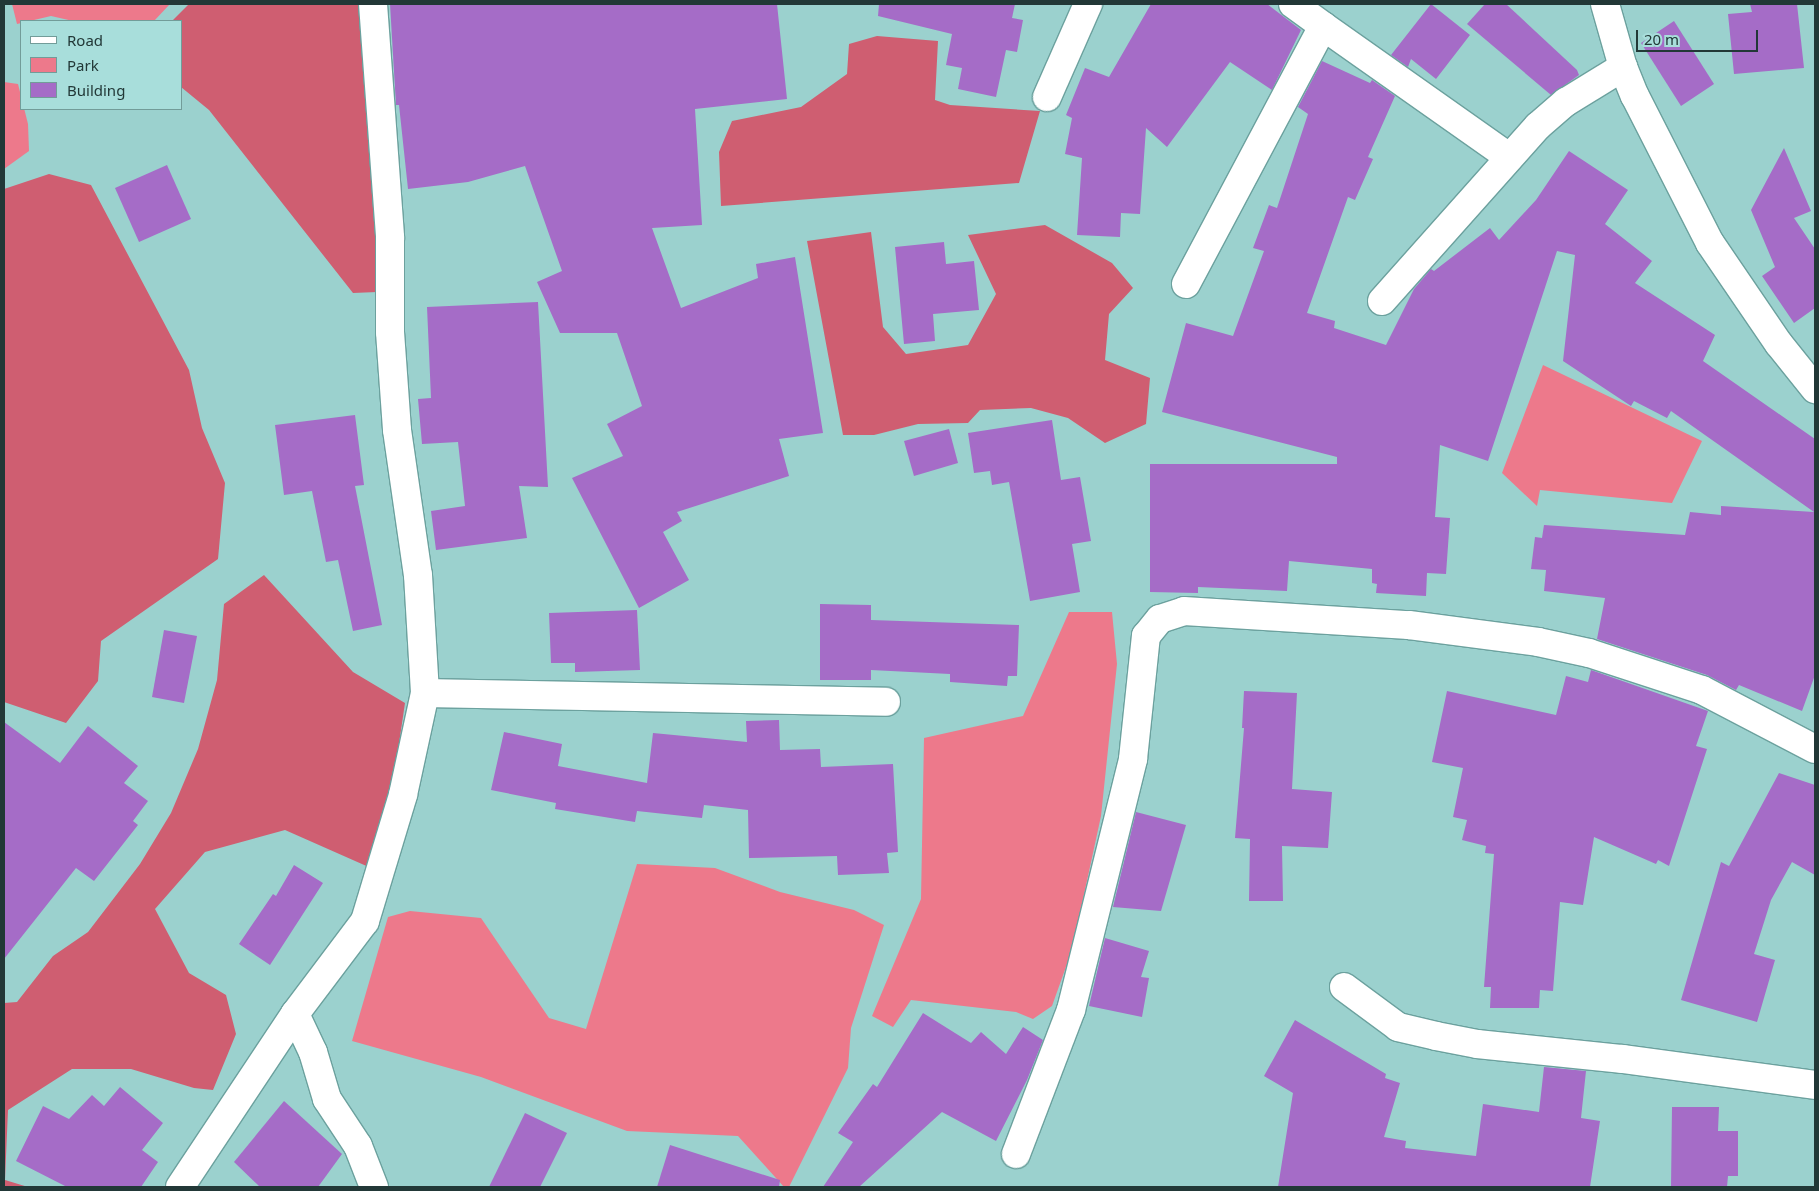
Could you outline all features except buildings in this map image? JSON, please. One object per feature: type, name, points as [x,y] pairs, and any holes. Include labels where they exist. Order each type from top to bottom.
[{"type":"street","points":[[180,1187],[295,1014],[365,921],[403,794],[425,693],[418,575],[397,430],[390,332],[389,229],[373,4]]},
{"type":"street","points":[[1047,97],[1088,4]]},
{"type":"street","points":[[1293,4],[1509,157]]},
{"type":"street","points":[[1605,4],[1623,67],[1710,243],[1779,344],[1815,389]]},
{"type":"street","points":[[1186,284],[1323,26]]},
{"type":"street","points":[[1382,300],[1509,157],[1566,102],[1623,67]]},
{"type":"street","points":[[1016,1154],[1072,1010],[1133,759],[1146,636],[1160,619],[1184,611],[1409,625],[1538,642],[1589,653],[1702,690],[1815,749]]},
{"type":"street","points":[[425,693],[886,702]]},
{"type":"street","points":[[1344,987],[1398,1027],[1436,1036],[1477,1044],[1604,1056],[1815,1085]]},
{"type":"street","points":[[295,1014],[312,1052],[327,1099],[358,1146],[374,1187]]},
{"type":"green space","points":[[12,4],[170,4],[155,20],[69,20],[51,16],[34,20],[20,20],[20,23],[17,24]]},
{"type":"green space","points":[[4,82],[18,84],[20,110],[24,110],[28,124],[29,151],[4,169]]},
{"type":"green space","points":[[1543,365],[1702,441],[1672,503],[1540,490],[1537,506],[1502,473]]},
{"type":"green space","points":[[1069,612],[1112,612],[1117,664],[1101,816],[1072,950],[1052,1006],[1033,1019],[1016,1012],[911,1000],[893,1027],[872,1016],[921,899],[924,738],[1023,716]]},
{"type":"green space","points":[[637,864],[715,868],[780,892],[854,910],[884,925],[851,1028],[848,1068],[789,1187],[784,1187],[738,1136],[627,1131],[481,1077],[352,1041],[388,917],[410,911],[481,918],[549,1018],[586,1029]]},
{"type":"shaded area","points":[[189,4],[371,4],[377,292],[353,293],[209,110],[182,88],[182,20],[173,20]]},
{"type":"shaded area","points":[[877,36],[938,41],[935,100],[950,105],[1040,111],[1019,183],[721,206],[719,152],[732,121],[801,107],[847,74],[849,44]]},
{"type":"shaded area","points":[[49,174],[91,185],[189,370],[202,428],[225,483],[218,559],[101,641],[98,681],[66,723],[4,702],[4,189]]},
{"type":"shaded area","points":[[1045,225],[1112,263],[1133,288],[1109,314],[1105,360],[1150,378],[1146,424],[1105,443],[1068,418],[1031,408],[980,410],[968,423],[918,424],[874,435],[843,435],[807,241],[871,232],[883,327],[906,354],[968,345],[996,294],[968,235]]},
{"type":"shaded area","points":[[264,575],[353,672],[405,703],[380,872],[285,830],[205,852],[155,909],[189,973],[226,995],[236,1034],[213,1090],[194,1088],[131,1069],[72,1069],[8,1110],[5,1180],[28,1187],[4,1187],[4,1003],[17,1002],[53,956],[88,932],[140,864],[171,813],[198,749],[217,680],[224,604]]}]
